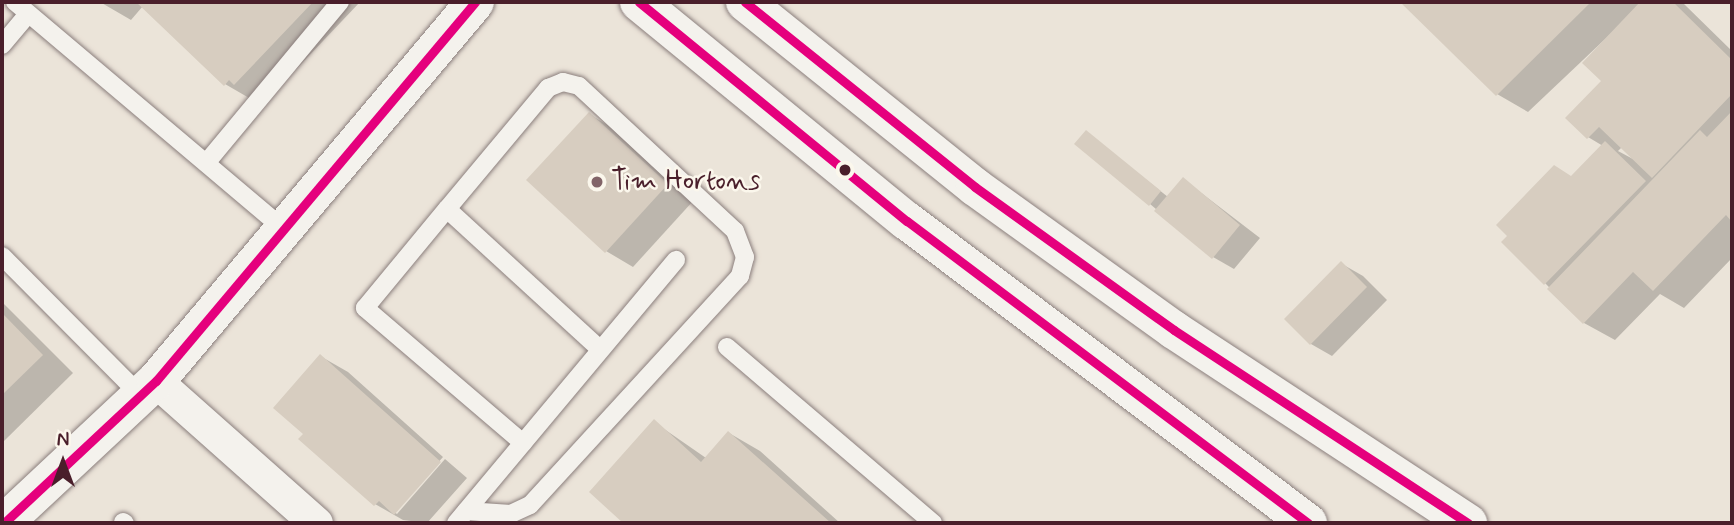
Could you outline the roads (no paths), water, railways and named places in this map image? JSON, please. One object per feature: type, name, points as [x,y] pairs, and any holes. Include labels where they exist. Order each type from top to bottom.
[{"type":"main road","points":[[4,523],[148,388],[475,2]]},
{"type":"main road","points":[[639,2],[907,221],[1308,523]]},
{"type":"main road","points":[[745,2],[1008,211],[1174,330],[1468,523]]},
{"type":"street","points":[[148,388],[316,523]]},
{"type":"lane","points":[[207,162],[340,2]]},
{"type":"lane","points":[[2,46],[22,8],[284,229]]},
{"type":"lane","points":[[461,517],[511,514],[530,505],[740,276],[745,257],[735,231],[579,86],[563,82],[548,88],[365,308],[523,443]]},
{"type":"lane","points":[[447,209],[600,349]]},
{"type":"lane","points":[[2,256],[148,388]]},
{"type":"lane","points":[[461,517],[676,260]]},
{"type":"lane","points":[[727,346],[933,523]]},
{"type":"place","name":"Tim Hortons","points":[[597,182]]}]
